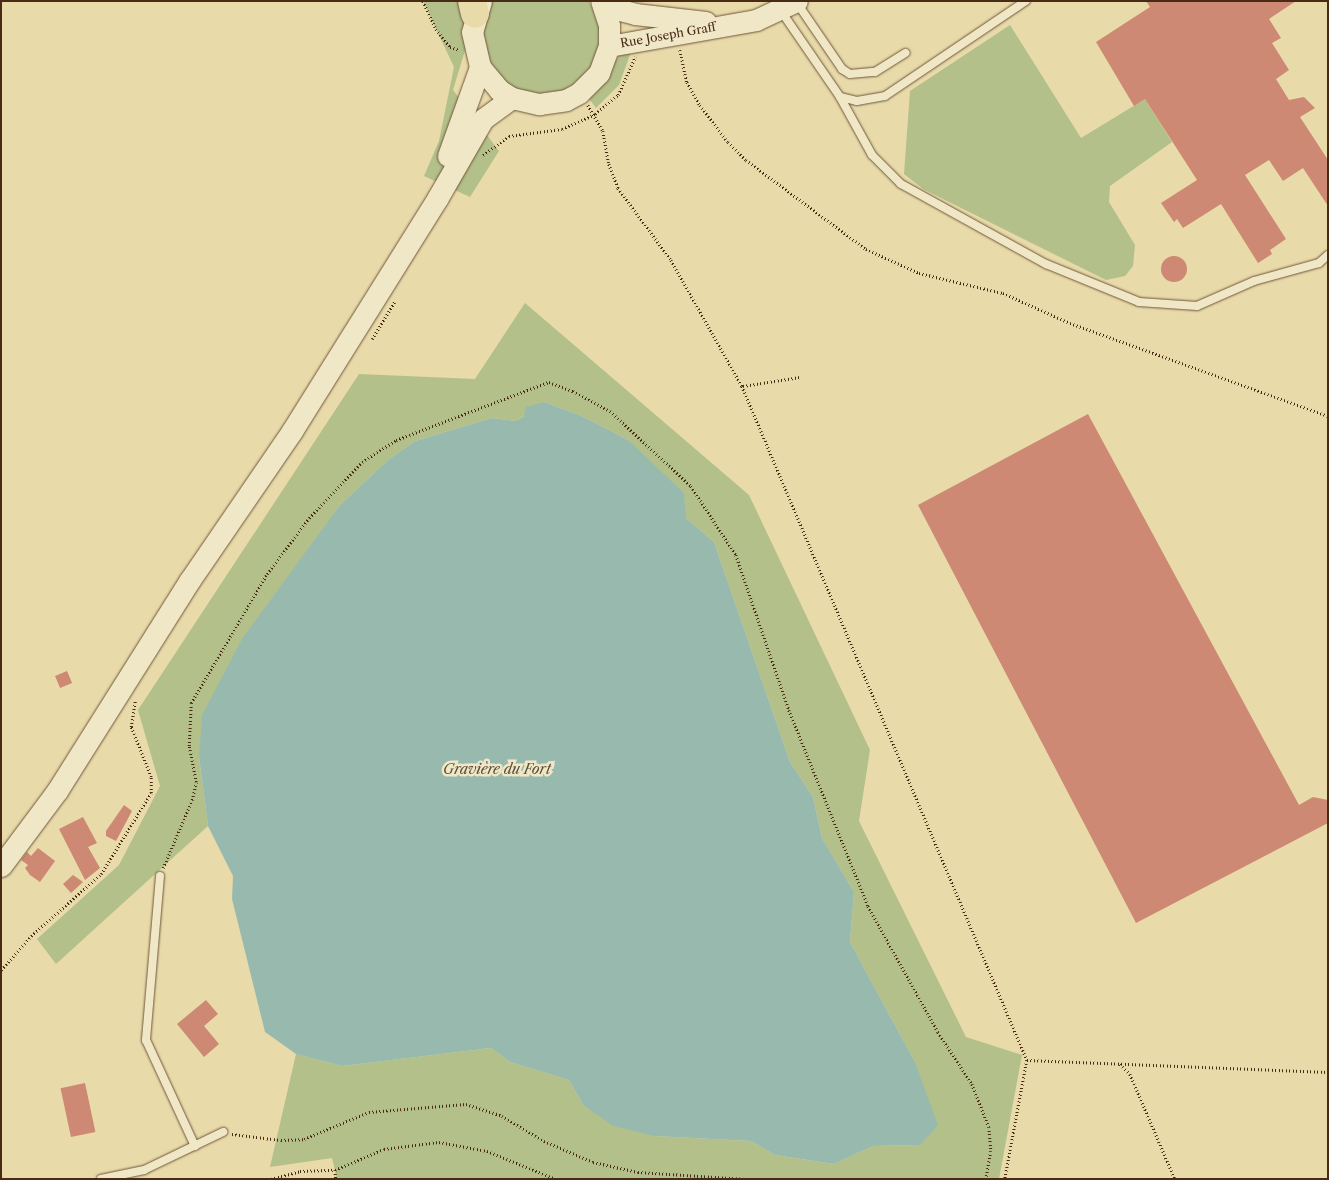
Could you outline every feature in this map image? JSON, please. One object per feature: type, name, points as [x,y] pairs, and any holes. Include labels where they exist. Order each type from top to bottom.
[{"type":"main road","points":[[477,58],[488,79],[512,98],[525,102],[553,103],[579,93],[599,73],[609,46],[609,25],[602,4]]},
{"type":"main road","name":"Rue Joseph Graff","points":[[602,4],[635,14],[726,24]]},
{"type":"main road","name":"Rue Joseph Graff","points":[[609,46],[756,20],[791,5]]},
{"type":"main road","points":[[406,247],[455,141],[477,58],[476,6]]},
{"type":"main road","points":[[1,866],[57,791],[190,580],[292,430],[483,119],[512,98]]},
{"type":"lane","points":[[840,97],[857,101],[885,96],[1026,1]]},
{"type":"lane","points":[[791,5],[872,155],[901,184],[1046,264],[1139,302],[1197,306],[1254,281],[1319,263],[1328,255]]},
{"type":"lane","points":[[791,5],[842,69],[850,74],[875,72],[905,53]]},
{"type":"lane","points":[[160,876],[146,1040],[196,1146]]},
{"type":"lane","points":[[101,1179],[144,1170],[223,1132]]},
{"type":"path","points":[[423,1],[436,30],[450,47],[477,58]]},
{"type":"path","points":[[678,44],[687,82],[700,105],[728,142],[746,160],[866,249],[919,273],[1003,293],[1070,324],[1328,416]]},
{"type":"path","points":[[478,160],[509,136],[562,129],[595,114],[618,95],[627,80],[636,55]]},
{"type":"path","points":[[595,114],[603,131],[609,164],[618,188],[671,260],[742,386],[1028,1060],[1005,1179]]},
{"type":"path","points":[[368,344],[398,295]]},
{"type":"path","points":[[742,386],[800,377]]},
{"type":"path","points":[[160,876],[192,800],[196,782],[189,746],[191,703],[266,574],[309,518],[362,462],[396,440],[549,382],[573,390],[610,411],[691,486],[736,555],[789,710],[868,906],[975,1092],[989,1127],[990,1151],[986,1179]]},
{"type":"path","points":[[1,970],[31,936],[101,874],[151,793],[151,777],[131,727],[131,713],[140,693]]},
{"type":"path","points":[[1028,1060],[1328,1072]]},
{"type":"path","points":[[1120,1064],[1130,1074],[1175,1179]]},
{"type":"path","points":[[223,1132],[281,1140],[304,1138],[369,1112],[466,1104],[502,1116],[544,1140],[593,1162],[638,1172],[746,1179]]},
{"type":"path","points":[[271,1179],[300,1171],[335,1170],[384,1149],[439,1142],[487,1151],[556,1179]]},
{"type":"path","points":[[335,1170],[336,1179]]},
{"type":"green space","points":[[423,1],[480,1],[453,90],[499,151],[470,197],[424,176],[439,141],[454,67]]},
{"type":"green space","points":[[492,1],[589,1],[600,28],[599,47],[593,64],[581,79],[566,89],[548,95],[529,94],[512,88],[497,76],[487,61],[481,43],[482,24]]},
{"type":"green space","points":[[1010,25],[1081,138],[1145,99],[1172,142],[1110,186],[1109,202],[1135,245],[1133,266],[1125,276],[1106,280],[923,189],[904,174],[910,91]]},
{"type":"green space","points":[[625,49],[631,52],[619,85],[596,108],[587,96]]},
{"type":"green space","points":[[525,303],[749,495],[870,750],[859,821],[966,1037],[1022,1055],[999,1179],[337,1179],[332,1158],[270,1167],[296,1054],[342,1066],[491,1048],[510,1062],[569,1080],[583,1105],[654,1136],[751,1141],[775,1155],[834,1164],[873,1146],[920,1145],[915,1062],[850,942],[854,892],[822,838],[813,797],[790,762],[714,542],[686,518],[628,440],[582,416],[544,402],[516,421],[492,418],[415,441],[388,460],[340,505],[295,570],[199,757],[208,826],[56,964],[37,939],[119,865],[160,786],[138,710],[359,374],[475,379]]},
{"type":"water","name":"Gravière du Fort","points":[[544,402],[582,416],[628,440],[684,493],[686,518],[714,542],[790,762],[813,797],[822,838],[854,892],[850,942],[915,1062],[938,1125],[920,1145],[873,1146],[834,1164],[775,1155],[751,1141],[654,1136],[613,1126],[583,1105],[569,1080],[510,1062],[491,1048],[342,1066],[296,1054],[265,1032],[232,899],[233,876],[208,826],[199,757],[202,715],[242,639],[340,505],[388,460],[415,441],[492,418],[516,421],[524,416],[526,407]]},
{"type":"building","points":[[1146,1],[1296,1],[1269,19],[1281,38],[1272,43],[1289,70],[1276,79],[1289,100],[1304,97],[1315,108],[1300,117],[1328,160],[1328,206],[1303,168],[1283,181],[1269,160],[1245,175],[1286,239],[1270,250],[1272,254],[1258,263],[1221,204],[1183,228],[1177,219],[1174,222],[1161,203],[1197,180],[1145,99],[1134,106],[1096,42],[1150,7]]},
{"type":"building","points":[[1174,256],[1183,260],[1187,269],[1183,278],[1174,282],[1165,278],[1161,269],[1165,260]]},
{"type":"building","points":[[1088,414],[1299,805],[1313,797],[1328,800],[1328,823],[1136,923],[918,505]]},
{"type":"building","points":[[67,671],[72,683],[60,688],[55,676]]},
{"type":"building","points":[[124,805],[132,811],[116,841],[106,836],[106,831]]},
{"type":"building","points":[[83,817],[97,843],[88,847],[100,868],[85,880],[59,829]]},
{"type":"building","points":[[38,848],[55,861],[40,882],[30,875],[25,868],[28,865],[21,860],[27,852],[31,856]]},
{"type":"building","points":[[73,875],[83,882],[71,893],[63,884]]},
{"type":"building","points":[[206,1000],[218,1014],[204,1026],[219,1044],[204,1057],[177,1024]]},
{"type":"building","points":[[85,1083],[95,1132],[71,1137],[61,1088]]}]
